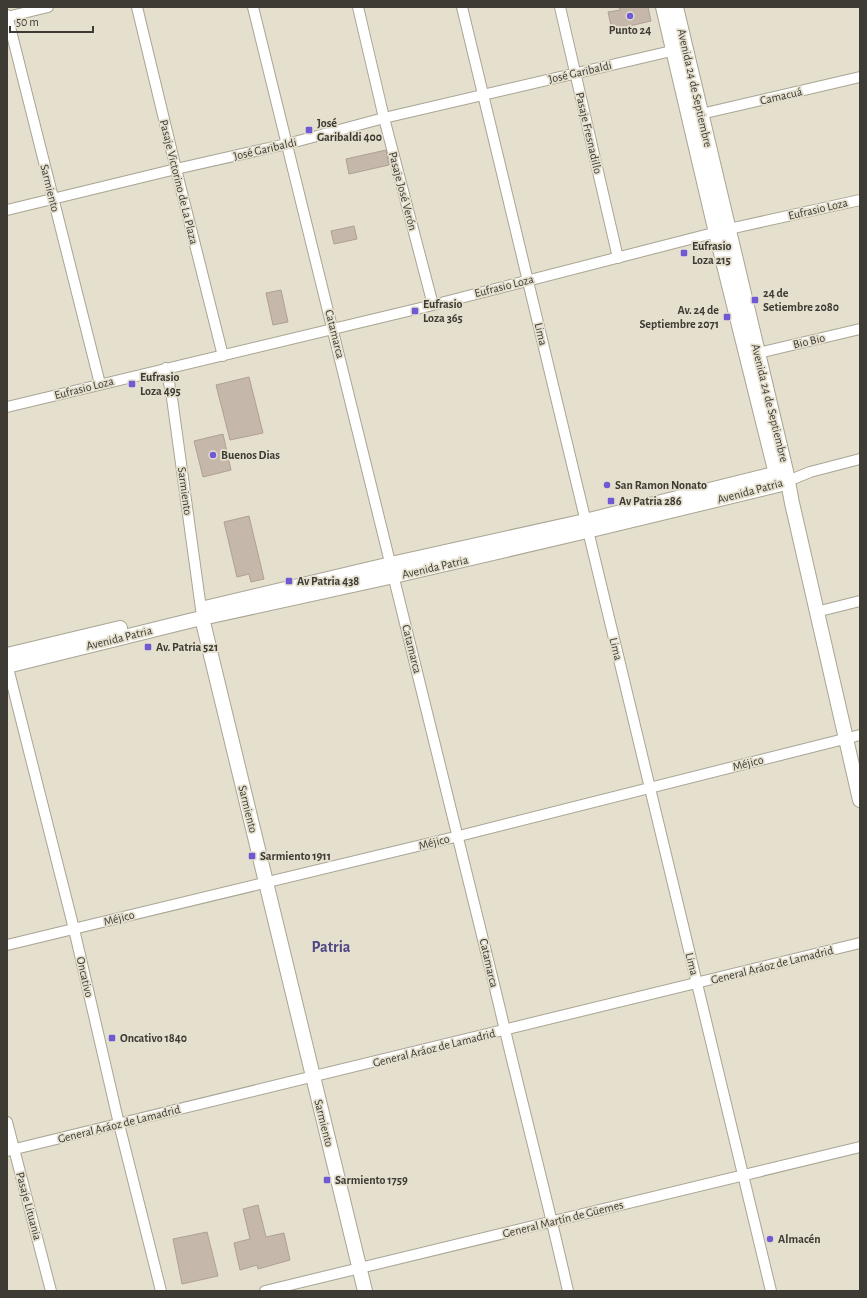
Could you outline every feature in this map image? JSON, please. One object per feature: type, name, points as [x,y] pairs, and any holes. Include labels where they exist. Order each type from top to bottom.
[{"type":"main road","name":"Avenida 24 de Septiembre","points":[[663,7],[701,114],[722,231],[758,353],[782,477]]},
{"type":"main road","name":"Avenida 24 de Septiembre","points":[[676,7],[679,49],[722,231],[772,457],[792,503],[860,800]]},
{"type":"main road","name":"Avenida Patria","points":[[7,655],[201,614],[586,526],[782,477]]},
{"type":"main road","name":"Avenida Patria","points":[[7,665],[201,614]]},
{"type":"main road","name":"Sarmiento","points":[[201,614],[365,1291]]},
{"type":"street","points":[[7,16],[48,7]]},
{"type":"street","name":"Pasaje Victorino de La Plaza","points":[[137,7],[223,356]]},
{"type":"street","name":"Catamarca","points":[[253,7],[459,836],[568,1291]]},
{"type":"street","name":"Pasaje José Verón","points":[[358,7],[384,118],[433,304]]},
{"type":"street","name":"Lima","points":[[462,7],[771,1291]]},
{"type":"street","name":"Pasaje Fresnadillo","points":[[560,7],[618,258]]},
{"type":"street","name":"Sarmiento","points":[[7,16],[52,199],[100,384]]},
{"type":"street","name":"José Garibaldi","points":[[7,210],[287,144],[482,94],[679,49]]},
{"type":"street","name":"Camacuá","points":[[701,114],[860,77]]},
{"type":"street","name":"Eufrasio Loza","points":[[7,407],[166,368],[223,356],[722,231],[860,200]]},
{"type":"street","name":"Bio Bio","points":[[758,353],[860,329]]},
{"type":"street","name":"Sarmiento","points":[[166,368],[172,398],[201,614]]},
{"type":"street","name":"Avenida Patria","points":[[782,477],[810,472],[860,459]]},
{"type":"street","points":[[816,612],[860,601]]},
{"type":"street","name":"Oncativo","points":[[7,665],[74,929],[119,1124],[160,1291]]},
{"type":"street","name":"Méjico","points":[[7,945],[459,836],[860,735]]},
{"type":"street","name":"General Aráoz de Lamadrid","points":[[11,1150],[860,943]]},
{"type":"street","name":"Pasaje Lituania","points":[[7,1122],[11,1150],[51,1291]]},
{"type":"street","name":"General Martín de Güemes","points":[[265,1291],[860,1147]]},
{"type":"building","name":"Punto 24","points":[[619,7],[648,7],[651,21],[612,30],[608,12],[620,10]]},
{"type":"building","points":[[386,150],[389,165],[349,174],[346,159]]},
{"type":"building","points":[[354,226],[357,239],[334,244],[331,231]]},
{"type":"building","points":[[281,290],[288,322],[273,325],[266,293]]},
{"type":"building","points":[[249,377],[263,433],[230,440],[216,385]]},
{"type":"building","name":"Buenos Dias","points":[[223,434],[231,470],[203,477],[194,441]]},
{"type":"building","points":[[249,516],[264,579],[251,582],[249,574],[237,577],[224,522]]},
{"type":"building","points":[[258,1205],[266,1237],[284,1233],[290,1260],[258,1269],[257,1265],[240,1270],[234,1243],[250,1239],[243,1209]]},
{"type":"building","points":[[207,1232],[218,1276],[182,1284],[173,1239]]},
{"type":"place","name":"Punto 24","points":[[630,16]]},
{"type":"place","name":"José Garibaldi 400","points":[[309,130]]},
{"type":"place","name":"Eufrasio Loza 215","points":[[684,253]]},
{"type":"place","name":"24 de Setiembre 2080","points":[[755,300]]},
{"type":"place","name":"Eufrasio Loza 365","points":[[415,311]]},
{"type":"place","name":"Av. 24 de Septiembre 2071","points":[[727,317]]},
{"type":"place","name":"Eufrasio Loza 495","points":[[132,384]]},
{"type":"place","name":"Buenos Dias","points":[[213,455]]},
{"type":"place","name":"San Ramon Nonato","points":[[607,485]]},
{"type":"place","name":"Av Patria 286","points":[[611,501]]},
{"type":"place","name":"Av Patria 438","points":[[289,581]]},
{"type":"place","name":"Av. Patria 521","points":[[148,647]]},
{"type":"place","name":"Sarmiento 1911","points":[[252,856]]},
{"type":"place","name":"Oncativo 1840","points":[[112,1038]]},
{"type":"place","name":"Sarmiento 1759","points":[[327,1180]]},
{"type":"place","name":"Almacén","points":[[770,1239]]},
{"type":"district","name":"Patria","points":[[331,946]]}]
